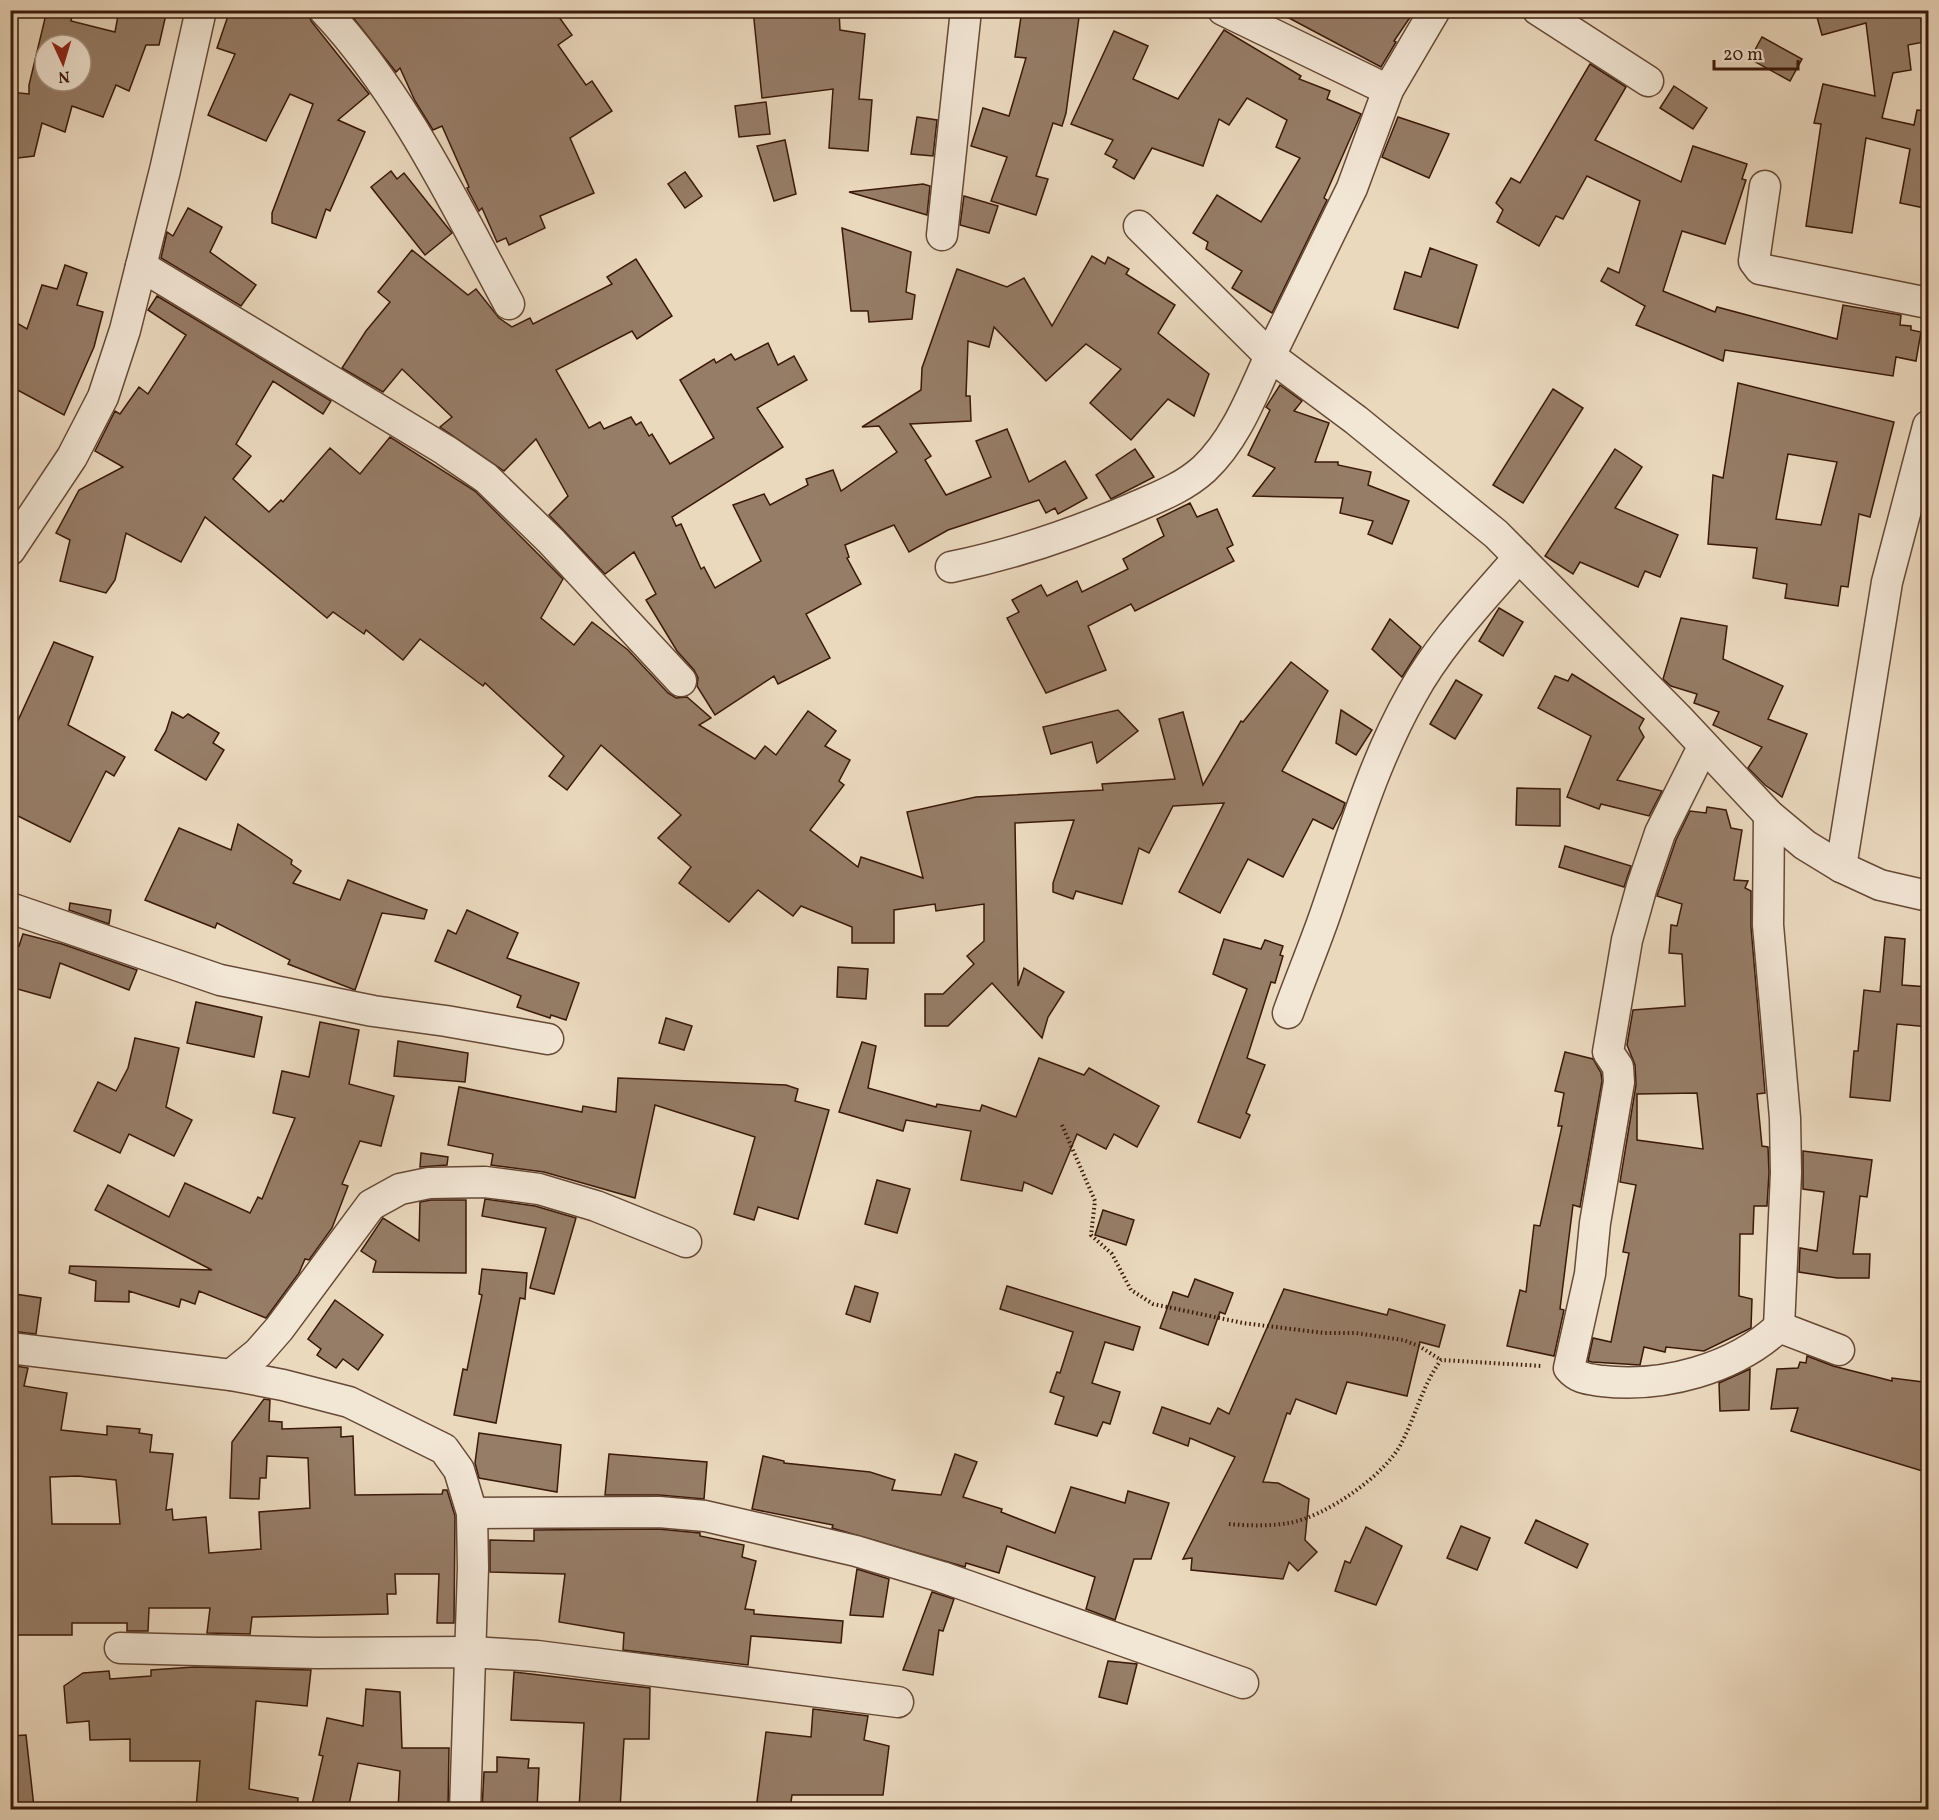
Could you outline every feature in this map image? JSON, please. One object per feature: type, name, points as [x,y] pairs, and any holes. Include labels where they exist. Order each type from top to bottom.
[{"type":"street","points":[[10,550],[72,458],[103,397],[125,330],[201,10]]},
{"type":"street","points":[[324,10],[352,40],[401,111],[509,304]]},
{"type":"street","points":[[942,235],[966,10]]},
{"type":"street","points":[[1223,10],[1388,90]]},
{"type":"street","points":[[951,567],[1007,555],[1079,531],[1182,487],[1205,468],[1242,419],[1270,356],[1352,188],[1388,90],[1435,10]]},
{"type":"street","points":[[1538,10],[1648,81]]},
{"type":"street","points":[[1765,186],[1754,261],[1760,269],[1929,303]]},
{"type":"street","points":[[1139,226],[1270,356],[1356,420],[1488,528],[1519,557],[1769,815],[1805,845],[1842,867],[1880,885],[1929,896]]},
{"type":"street","points":[[141,266],[446,450],[486,478],[551,541],[681,681]]},
{"type":"street","points":[[1842,867],[1887,582],[1929,426]]},
{"type":"street","points":[[1288,1013],[1328,908],[1358,814],[1381,756],[1412,693],[1454,632],[1519,557]]},
{"type":"street","points":[[1703,747],[1660,833],[1627,940],[1608,1052],[1618,1067],[1619,1082],[1595,1223],[1590,1274],[1569,1368],[1581,1378],[1616,1382],[1671,1379],[1725,1360],[1768,1337],[1779,1327],[1786,1173],[1785,1118],[1768,925],[1769,815]]},
{"type":"street","points":[[10,908],[220,980],[373,1011],[548,1039]]},
{"type":"street","points":[[231,1375],[258,1353],[279,1329],[370,1205],[400,1190],[429,1183],[484,1182],[539,1189],[596,1206],[686,1242]]},
{"type":"street","points":[[1779,1327],[1839,1350]]},
{"type":"street","points":[[10,1348],[231,1375],[349,1402],[424,1437],[444,1449],[459,1470],[472,1513],[465,1809]]},
{"type":"street","points":[[472,1513],[659,1512],[716,1518],[855,1551],[942,1577],[1243,1683]]},
{"type":"street","points":[[120,1648],[317,1653],[470,1652],[549,1658],[898,1702]]},
{"type":"path","points":[[1062,1125],[1095,1200],[1091,1235],[1112,1254],[1131,1290],[1153,1304],[1211,1317],[1402,1340],[1419,1346],[1441,1360],[1569,1368]]},
{"type":"path","points":[[1229,1524],[1288,1523],[1303,1519],[1369,1482],[1403,1442],[1430,1374],[1441,1360]]},
{"type":"building","points":[[47,10],[73,10],[71,21],[115,32],[119,10],[167,10],[159,45],[146,45],[129,91],[116,85],[103,117],[72,106],[65,132],[42,123],[34,156],[10,159],[10,92],[29,94],[33,68],[33,93],[93,93],[93,33],[41,33]]},
{"type":"building","points":[[230,10],[307,10],[311,21],[369,94],[338,120],[365,132],[330,211],[326,209],[316,238],[272,223],[272,213],[313,104],[290,94],[266,141],[208,115],[235,54],[217,48]]},
{"type":"building","points":[[347,10],[554,10],[572,35],[558,45],[586,85],[592,81],[612,111],[570,138],[594,193],[540,216],[545,228],[509,245],[506,238],[497,242],[482,208],[479,211],[467,188],[469,187],[442,126],[433,130],[415,101],[400,68],[396,72]]},
{"type":"building","points":[[753,10],[839,10],[840,30],[865,34],[859,99],[872,100],[868,151],[829,148],[833,89],[762,98]]},
{"type":"building","points":[[1022,10],[1080,10],[1066,113],[1062,126],[1053,123],[1036,176],[1048,179],[1036,215],[991,201],[1007,157],[971,146],[983,108],[1009,116],[1026,58],[1015,57]]},
{"type":"building","points":[[1274,10],[1415,10],[1394,41],[1396,42],[1381,67]]},
{"type":"building","points":[[1815,10],[1920,10],[1924,42],[1908,45],[1911,70],[1893,73],[1882,118],[1914,125],[1917,110],[1929,111],[1929,209],[1900,203],[1910,149],[1866,138],[1852,233],[1806,226],[1821,124],[1814,123],[1823,84],[1875,96],[1866,23],[1822,35]]},
{"type":"building","points":[[1224,30],[1301,76],[1299,79],[1330,91],[1327,99],[1361,114],[1324,198],[1327,200],[1272,313],[1232,288],[1242,271],[1206,249],[1208,242],[1193,233],[1217,195],[1261,222],[1300,158],[1276,147],[1287,120],[1247,98],[1229,125],[1219,119],[1203,166],[1152,148],[1134,179],[1113,167],[1117,160],[1105,154],[1113,140],[1071,124],[1114,31],[1148,46],[1133,79],[1178,99]]},
{"type":"building","points":[[1762,37],[1802,59],[1790,81],[1750,59]]},
{"type":"building","points":[[1590,64],[1626,87],[1595,140],[1681,182],[1693,146],[1747,164],[1742,179],[1746,180],[1725,244],[1682,231],[1663,291],[1715,312],[1717,307],[1837,339],[1843,305],[1901,315],[1900,325],[1911,326],[1911,330],[1921,332],[1916,361],[1896,357],[1893,376],[1725,350],[1723,361],[1636,325],[1645,306],[1601,281],[1608,268],[1619,273],[1640,201],[1587,176],[1563,219],[1556,216],[1539,246],[1497,222],[1503,210],[1496,203],[1511,178],[1520,183]]},
{"type":"building","points":[[1674,86],[1707,108],[1693,129],[1660,108]]},
{"type":"building","points":[[766,102],[770,134],[739,137],[735,106]]},
{"type":"building","points":[[917,117],[937,120],[933,156],[911,154]]},
{"type":"building","points":[[1398,117],[1449,134],[1429,178],[1382,157]]},
{"type":"building","points":[[785,140],[796,194],[774,201],[757,146]]},
{"type":"building","points":[[391,171],[397,179],[404,173],[452,233],[425,255],[371,187]]},
{"type":"building","points":[[685,172],[702,196],[685,208],[668,184]]},
{"type":"building","points":[[923,184],[930,186],[927,215],[849,192]]},
{"type":"building","points":[[964,196],[998,206],[989,233],[960,225]]},
{"type":"building","points":[[188,208],[222,227],[210,252],[256,285],[241,306],[161,258],[167,232],[173,236]]},
{"type":"building","points":[[842,228],[911,252],[906,292],[915,295],[912,319],[869,322],[868,311],[851,311]]},
{"type":"building","points":[[1430,248],[1477,265],[1458,328],[1394,309],[1405,272],[1421,277]]},
{"type":"building","points":[[412,250],[468,295],[476,289],[499,318],[512,327],[530,318],[533,324],[612,284],[607,277],[636,259],[672,316],[637,339],[632,331],[556,370],[589,428],[600,422],[604,429],[631,417],[636,425],[641,422],[649,436],[652,434],[670,464],[714,438],[680,380],[714,359],[716,363],[731,354],[735,360],[768,343],[778,365],[794,356],[807,380],[757,408],[783,447],[672,517],[676,526],[681,524],[701,569],[704,567],[715,588],[761,561],[733,505],[764,494],[770,505],[808,485],[806,479],[833,470],[841,491],[897,452],[879,426],[862,427],[921,390],[922,368],[957,269],[1007,287],[1024,278],[1052,326],[1092,256],[1105,264],[1108,257],[1129,269],[1126,274],[1175,305],[1158,333],[1209,374],[1194,416],[1168,399],[1131,440],[1090,403],[1121,369],[1086,344],[1046,381],[994,327],[989,347],[968,341],[966,396],[970,396],[971,421],[910,424],[931,456],[925,460],[946,495],[991,477],[976,441],[1007,429],[1029,482],[1065,461],[1087,498],[1058,514],[1055,508],[1046,513],[1039,500],[948,530],[909,552],[894,525],[845,545],[849,557],[847,558],[861,584],[806,614],[830,658],[778,684],[774,676],[715,715],[697,686],[698,678],[694,670],[677,651],[646,600],[656,594],[634,552],[605,574],[549,515],[568,496],[536,439],[504,471],[440,427],[452,417],[402,369],[383,392],[342,368],[366,331],[390,302],[378,292]]},
{"type":"building","points":[[65,265],[87,273],[77,305],[103,312],[94,347],[64,415],[10,386],[10,319],[27,329],[42,285],[57,289]]},
{"type":"building","points":[[157,296],[331,401],[323,414],[273,381],[236,444],[251,456],[233,479],[269,512],[281,500],[283,502],[330,448],[360,474],[390,437],[475,491],[563,579],[541,618],[574,645],[592,622],[628,650],[668,693],[676,698],[687,697],[711,718],[699,725],[755,759],[765,746],[776,755],[808,711],[836,731],[825,746],[850,760],[839,781],[844,785],[810,830],[858,867],[861,857],[923,878],[907,812],[976,797],[1103,790],[1102,784],[1175,779],[1159,719],[1183,712],[1203,785],[1241,721],[1243,722],[1291,662],[1328,691],[1282,771],[1345,803],[1342,812],[1333,829],[1313,819],[1283,877],[1248,859],[1220,913],[1179,892],[1224,803],[1173,806],[1149,853],[1139,848],[1122,904],[1076,891],[1073,899],[1053,892],[1053,883],[1074,820],[1015,823],[1018,986],[1024,968],[1064,992],[1048,1017],[1042,1038],[992,983],[948,1026],[925,1026],[925,994],[943,994],[974,964],[967,956],[984,941],[984,904],[936,911],[935,904],[894,910],[894,943],[852,943],[852,927],[801,906],[793,916],[758,890],[729,922],[679,883],[691,867],[658,838],[681,815],[601,745],[567,790],[549,776],[564,756],[485,683],[483,686],[420,639],[403,660],[366,630],[364,634],[333,612],[327,618],[205,517],[181,562],[126,533],[115,580],[106,593],[60,581],[70,540],[56,533],[79,490],[123,467],[95,451],[115,411],[120,414],[139,387],[148,394],[186,335],[148,310]]},
{"type":"building","points":[[1738,383],[1894,422],[1870,517],[1859,514],[1848,587],[1841,586],[1838,606],[1785,598],[1787,584],[1753,578],[1757,548],[1708,544],[1713,475],[1723,478]],"holes":[[[1788,454],[1837,462],[1821,525],[1776,519]]]},
{"type":"building","points":[[1280,385],[1302,401],[1294,411],[1329,423],[1315,462],[1338,462],[1338,465],[1371,472],[1368,485],[1409,501],[1392,544],[1368,534],[1373,521],[1340,513],[1343,498],[1253,496],[1275,468],[1248,455],[1270,410],[1266,407]]},
{"type":"building","points":[[1553,389],[1583,408],[1523,503],[1493,485]]},
{"type":"building","points":[[1135,449],[1154,477],[1111,499],[1096,475]]},
{"type":"building","points":[[1615,449],[1642,467],[1615,508],[1678,535],[1660,577],[1645,571],[1638,587],[1580,562],[1573,574],[1545,556]]},
{"type":"building","points":[[1190,503],[1197,517],[1217,509],[1233,545],[1227,548],[1234,561],[1135,611],[1131,604],[1088,626],[1106,670],[1046,693],[1007,618],[1019,612],[1012,600],[1041,585],[1047,596],[1077,581],[1082,592],[1128,569],[1123,559],[1164,536],[1157,519]]},
{"type":"building","points":[[1499,608],[1523,622],[1503,656],[1479,641]]},
{"type":"building","points":[[1681,618],[1727,626],[1723,659],[1783,686],[1768,719],[1807,734],[1782,797],[1765,785],[1748,768],[1762,747],[1713,725],[1719,712],[1694,703],[1697,694],[1671,686],[1663,679]]},
{"type":"building","points":[[1390,619],[1421,647],[1402,677],[1372,649]]},
{"type":"building","points":[[54,642],[93,657],[68,725],[125,757],[114,776],[106,771],[70,842],[10,812],[10,738]]},
{"type":"building","points":[[1572,674],[1644,719],[1639,728],[1644,737],[1617,780],[1662,791],[1649,816],[1601,804],[1599,809],[1567,797],[1591,736],[1538,708],[1555,676],[1568,681]]},
{"type":"building","points":[[1456,680],[1482,695],[1455,739],[1430,724]]},
{"type":"building","points":[[1118,710],[1138,731],[1097,763],[1092,742],[1051,754],[1043,727]]},
{"type":"building","points":[[1341,710],[1372,730],[1356,755],[1336,743]]},
{"type":"building","points":[[172,712],[183,718],[188,714],[219,733],[213,743],[224,750],[206,780],[155,750],[166,731]]},
{"type":"building","points":[[1517,788],[1560,789],[1560,826],[1516,825]]},
{"type":"building","points":[[1707,807],[1726,810],[1731,828],[1742,830],[1734,880],[1748,881],[1745,888],[1751,891],[1751,927],[1765,1093],[1757,1094],[1762,1146],[1768,1147],[1769,1173],[1767,1206],[1754,1206],[1753,1234],[1740,1234],[1739,1296],[1752,1299],[1751,1328],[1704,1351],[1666,1347],[1665,1352],[1644,1347],[1640,1365],[1592,1362],[1588,1361],[1593,1338],[1611,1342],[1629,1253],[1623,1252],[1636,1185],[1620,1182],[1636,1085],[1635,1065],[1627,1045],[1633,1010],[1685,1006],[1682,954],[1669,953],[1671,925],[1677,926],[1682,904],[1657,896],[1676,840],[1690,811],[1706,813]],"holes":[[[1697,1093],[1703,1149],[1637,1140],[1637,1094]]]},
{"type":"building","points":[[238,824],[292,860],[291,864],[301,871],[293,883],[340,900],[348,880],[427,910],[424,919],[382,913],[355,990],[288,964],[290,960],[217,923],[215,928],[145,900],[179,828],[231,850]]},
{"type":"building","points":[[1565,846],[1631,866],[1624,887],[1559,867]]},
{"type":"building","points":[[70,903],[111,910],[109,924],[69,910]]},
{"type":"building","points":[[467,910],[518,933],[507,958],[579,983],[566,1020],[551,1015],[550,1018],[517,1007],[521,996],[435,961],[448,930],[456,934]]},
{"type":"building","points":[[23,934],[62,944],[137,970],[129,990],[60,963],[50,998],[10,987],[10,944],[19,946]]},
{"type":"building","points":[[1885,937],[1905,939],[1902,985],[1929,987],[1929,1027],[1897,1024],[1890,1101],[1850,1097],[1854,1051],[1858,1051],[1864,990],[1880,992]]},
{"type":"building","points":[[1224,939],[1261,949],[1265,940],[1283,946],[1280,955],[1283,956],[1275,983],[1271,982],[1247,1058],[1265,1065],[1246,1113],[1250,1115],[1240,1138],[1198,1122],[1247,989],[1213,974]]},
{"type":"building","points":[[838,967],[868,969],[866,999],[837,997]]},
{"type":"building","points":[[196,1002],[262,1017],[254,1057],[187,1043]]},
{"type":"building","points":[[666,1018],[692,1026],[684,1050],[659,1043]]},
{"type":"building","points":[[320,1022],[359,1030],[349,1084],[394,1096],[381,1146],[360,1141],[342,1184],[348,1186],[332,1228],[309,1260],[305,1259],[299,1273],[266,1318],[199,1291],[195,1304],[181,1299],[179,1307],[129,1291],[129,1302],[95,1301],[96,1281],[69,1273],[70,1266],[212,1270],[95,1210],[108,1185],[169,1217],[185,1183],[250,1213],[258,1197],[262,1199],[295,1118],[273,1113],[282,1071],[309,1077]]},
{"type":"building","points":[[135,1038],[179,1048],[166,1107],[192,1120],[174,1156],[129,1134],[120,1153],[74,1131],[98,1082],[116,1091],[128,1068]]},
{"type":"building","points":[[398,1041],[468,1053],[465,1082],[394,1076]]},
{"type":"building","points":[[862,1042],[876,1046],[868,1088],[936,1107],[937,1104],[980,1111],[982,1105],[1016,1117],[1039,1058],[1084,1075],[1089,1068],[1159,1106],[1137,1147],[1114,1134],[1106,1149],[1077,1134],[1052,1194],[1024,1182],[1022,1191],[961,1180],[971,1131],[906,1120],[903,1131],[839,1112]]},
{"type":"building","points":[[1565,1052],[1593,1059],[1601,1073],[1602,1081],[1580,1207],[1573,1205],[1560,1309],[1564,1310],[1554,1356],[1507,1346],[1520,1290],[1526,1292],[1534,1225],[1540,1226],[1562,1126],[1558,1126],[1564,1093],[1555,1091]]},
{"type":"building","points":[[618,1078],[786,1085],[798,1089],[795,1101],[829,1110],[798,1219],[758,1207],[754,1220],[734,1214],[755,1137],[655,1105],[635,1198],[544,1172],[491,1165],[493,1154],[448,1145],[459,1087],[582,1112],[583,1106],[616,1112]]},
{"type":"building","points":[[1803,1151],[1872,1160],[1867,1197],[1860,1196],[1853,1254],[1870,1254],[1869,1278],[1837,1278],[1799,1272],[1800,1248],[1817,1251],[1824,1192],[1803,1189]]},
{"type":"building","points":[[421,1153],[448,1157],[447,1165],[420,1167]]},
{"type":"building","points":[[877,1180],[910,1189],[897,1233],[865,1224]]},
{"type":"building","points":[[485,1199],[535,1206],[576,1218],[554,1294],[530,1288],[546,1228],[482,1216]]},
{"type":"building","points":[[466,1200],[466,1273],[373,1272],[376,1261],[361,1251],[383,1218],[419,1241],[420,1202]]},
{"type":"building","points":[[1103,1210],[1134,1220],[1126,1245],[1095,1235]]},
{"type":"building","points":[[482,1269],[527,1273],[525,1299],[520,1298],[496,1423],[454,1415],[463,1369],[467,1370],[482,1295],[479,1294]]},
{"type":"building","points":[[1195,1279],[1233,1293],[1225,1314],[1220,1312],[1208,1345],[1160,1328],[1173,1292],[1188,1297]]},
{"type":"building","points":[[855,1286],[878,1293],[870,1322],[846,1314]]},
{"type":"building","points":[[1007,1286],[1140,1327],[1133,1350],[1105,1342],[1092,1383],[1120,1392],[1110,1424],[1103,1422],[1097,1436],[1055,1424],[1064,1397],[1050,1392],[1057,1372],[1060,1373],[1073,1332],[1000,1309]]},
{"type":"building","points":[[1284,1289],[1387,1315],[1389,1309],[1445,1325],[1439,1347],[1420,1342],[1407,1396],[1347,1382],[1336,1414],[1296,1399],[1290,1414],[1287,1413],[1263,1482],[1278,1483],[1309,1499],[1305,1540],[1317,1552],[1298,1571],[1289,1562],[1283,1579],[1191,1570],[1192,1558],[1183,1559],[1235,1457],[1190,1438],[1188,1446],[1153,1433],[1162,1407],[1210,1424],[1218,1408],[1229,1414]]},
{"type":"building","points":[[15,1294],[41,1298],[36,1334],[10,1331]]},
{"type":"building","points":[[335,1300],[383,1335],[358,1370],[343,1359],[336,1368],[317,1355],[321,1349],[308,1339]]},
{"type":"building","points":[[1807,1356],[1833,1366],[1892,1381],[1892,1378],[1923,1382],[1923,1388],[1929,1389],[1929,1473],[1791,1431],[1798,1408],[1771,1409],[1777,1369],[1798,1368],[1800,1362],[1806,1363]]},
{"type":"building","points":[[10,1365],[28,1368],[24,1386],[67,1393],[61,1430],[107,1435],[107,1426],[140,1429],[139,1433],[152,1435],[150,1452],[173,1454],[166,1510],[172,1509],[173,1520],[206,1517],[209,1553],[261,1549],[259,1512],[310,1508],[308,1458],[267,1456],[266,1478],[260,1478],[259,1499],[230,1498],[232,1442],[264,1399],[270,1400],[269,1421],[282,1422],[282,1429],[341,1427],[341,1437],[353,1436],[355,1495],[442,1494],[443,1490],[447,1490],[455,1516],[454,1623],[437,1623],[439,1574],[395,1574],[396,1594],[387,1594],[388,1614],[252,1617],[250,1634],[207,1633],[210,1608],[149,1608],[148,1631],[127,1631],[127,1623],[72,1623],[72,1635],[10,1635]],"holes":[[[78,1476],[116,1480],[120,1524],[52,1524],[50,1477]]]},
{"type":"building","points":[[1750,1369],[1749,1410],[1720,1411],[1719,1383]]},
{"type":"building","points":[[479,1433],[561,1445],[557,1492],[479,1478],[475,1463]]},
{"type":"building","points":[[609,1454],[707,1462],[704,1499],[659,1495],[605,1495]]},
{"type":"building","points":[[955,1454],[977,1462],[963,1497],[1002,1509],[1001,1512],[1055,1533],[1071,1487],[1125,1503],[1128,1491],[1169,1503],[1151,1559],[1134,1559],[1115,1620],[1086,1609],[1095,1577],[1007,1546],[999,1573],[966,1563],[965,1567],[832,1528],[833,1525],[752,1509],[763,1456],[784,1461],[784,1463],[870,1472],[895,1480],[892,1490],[941,1495]]},
{"type":"building","points":[[1536,1520],[1588,1544],[1577,1568],[1525,1543]]},
{"type":"building","points":[[1461,1526],[1490,1538],[1477,1570],[1447,1558]]},
{"type":"building","points":[[1366,1527],[1402,1546],[1376,1605],[1335,1591],[1345,1561],[1350,1563]]},
{"type":"building","points":[[658,1529],[700,1533],[700,1536],[744,1545],[742,1557],[756,1561],[745,1609],[754,1610],[754,1614],[843,1621],[841,1643],[751,1636],[748,1665],[623,1650],[624,1633],[559,1622],[565,1574],[490,1572],[490,1540],[534,1541],[534,1530]]},
{"type":"building","points":[[857,1569],[889,1579],[883,1617],[850,1615]]},
{"type":"building","points":[[932,1592],[954,1599],[943,1631],[939,1630],[933,1675],[903,1670]]},
{"type":"building","points":[[1108,1661],[1137,1664],[1127,1704],[1099,1697]]},
{"type":"building","points":[[194,1667],[311,1670],[307,1706],[256,1701],[249,1789],[298,1798],[297,1809],[196,1809],[200,1761],[130,1761],[130,1739],[90,1740],[89,1721],[67,1723],[64,1686],[83,1673],[109,1671],[110,1679],[151,1676],[151,1670]]},
{"type":"building","points":[[514,1672],[650,1688],[649,1739],[624,1739],[620,1809],[579,1809],[584,1723],[511,1720]]},
{"type":"building","points":[[366,1689],[400,1692],[402,1748],[449,1748],[448,1809],[398,1809],[400,1771],[358,1763],[348,1809],[311,1809],[323,1756],[319,1755],[327,1718],[363,1726]]},
{"type":"building","points":[[813,1709],[868,1716],[864,1740],[889,1746],[883,1795],[792,1795],[790,1809],[756,1809],[766,1732],[811,1737]]},
{"type":"building","points":[[26,1735],[34,1807],[10,1809],[10,1736]]},
{"type":"building","points":[[497,1757],[529,1759],[528,1768],[539,1768],[537,1809],[482,1809],[484,1772],[497,1772]]}]
